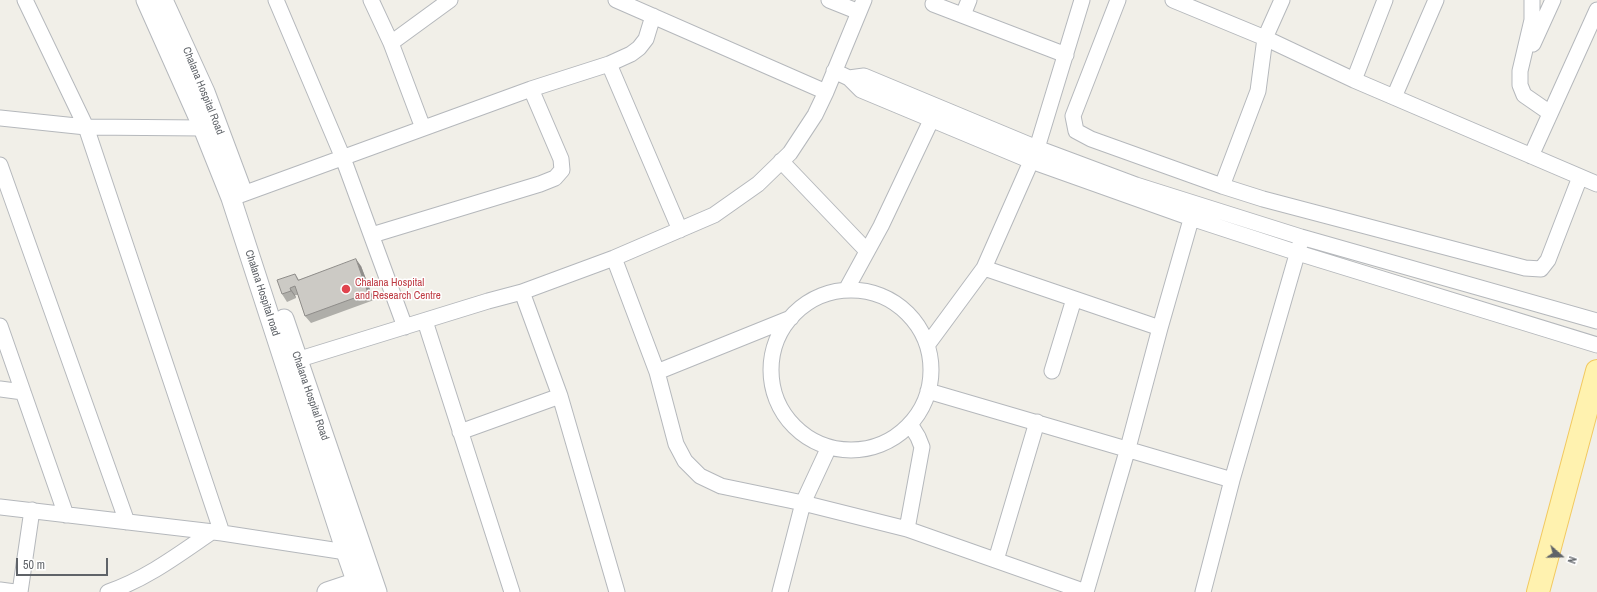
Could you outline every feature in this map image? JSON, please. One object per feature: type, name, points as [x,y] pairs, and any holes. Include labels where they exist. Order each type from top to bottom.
[{"type":"main road","points":[[1538,592],[1597,371]]},
{"type":"main road","points":[[1553,592],[1597,429]]},
{"type":"street","points":[[25,0],[86,127],[216,533]]},
{"type":"street","name":"Chalana Hospital road","points":[[146,0],[204,128],[237,196],[291,362],[346,552],[359,587]]},
{"type":"street","name":"Chalana Hospital Road","points":[[163,0],[205,92],[237,196]]},
{"type":"street","points":[[276,0],[343,158],[405,327]]},
{"type":"street","points":[[371,0],[391,43],[423,128]]},
{"type":"street","points":[[391,43],[450,0]]},
{"type":"street","points":[[616,0],[826,92]]},
{"type":"street","points":[[291,362],[488,301],[522,292],[614,258],[714,215],[758,184],[790,153],[815,115],[861,6],[829,0]]},
{"type":"street","points":[[963,15],[969,0]]},
{"type":"street","points":[[928,344],[984,268],[1034,155],[1082,0]]},
{"type":"street","points":[[1118,0],[1073,116],[1076,131],[1091,139],[1222,186],[1263,199],[1525,268],[1540,269],[1548,260],[1580,177]]},
{"type":"street","points":[[1222,186],[1258,91],[1266,38],[1282,0]]},
{"type":"street","points":[[1354,80],[1385,0]]},
{"type":"street","points":[[1394,97],[1436,0]]},
{"type":"street","points":[[1532,0],[1532,20],[1520,71],[1520,85],[1524,95],[1550,113]]},
{"type":"street","points":[[1520,71],[1553,0]]},
{"type":"street","points":[[1182,2],[1266,38],[1354,80],[1597,184]]},
{"type":"street","points":[[933,4],[1066,55]]},
{"type":"street","points":[[1531,156],[1597,10]]},
{"type":"street","points":[[237,196],[531,89],[609,64],[631,54],[639,48],[646,39],[653,16]]},
{"type":"street","points":[[609,64],[680,230]]},
{"type":"street","points":[[834,71],[849,78],[861,90],[935,113],[1034,155],[1193,211],[1298,253],[1597,345]]},
{"type":"street","points":[[372,236],[555,178],[562,170],[561,159],[531,89]]},
{"type":"street","points":[[846,290],[881,226],[935,113]]},
{"type":"street","points":[[0,118],[86,127],[204,128]]},
{"type":"street","points":[[781,161],[867,252]]},
{"type":"street","points":[[0,165],[127,522]]},
{"type":"street","points":[[1193,211],[1301,237],[1597,321]]},
{"type":"street","points":[[614,258],[657,372],[676,444],[685,461],[700,476],[721,486],[803,503],[907,529],[1086,592],[1128,448],[1193,211]]},
{"type":"street","points":[[1203,592],[1232,480],[1298,253],[1301,237]]},
{"type":"street","points":[[984,268],[1160,328]]},
{"type":"street","points":[[846,290],[871,292],[894,302],[913,319],[928,344],[931,366],[931,378],[924,403],[910,424],[890,440],[866,448],[854,450],[829,447],[807,437],[798,429],[782,410],[775,393],[772,375],[774,351],[783,328],[791,318],[810,301],[821,296],[846,290]]},
{"type":"street","points":[[522,292],[560,396],[617,592]]},
{"type":"street","points":[[1052,371],[1074,299]]},
{"type":"street","points":[[657,372],[791,318]]},
{"type":"street","points":[[425,321],[512,592]]},
{"type":"street","points":[[0,326],[66,515]]},
{"type":"street","name":"Chalana Hospital Road","points":[[291,362],[376,592]]},
{"type":"street","points":[[0,389],[23,392]]},
{"type":"street","points":[[928,391],[1128,448],[1232,480]]},
{"type":"street","points":[[460,432],[560,396]]},
{"type":"street","points":[[996,560],[1037,422]]},
{"type":"street","points":[[907,529],[922,447],[910,424]]},
{"type":"street","points":[[780,592],[803,503],[829,447]]},
{"type":"street","points":[[0,507],[216,533],[346,552]]},
{"type":"street","points":[[20,592],[32,510]]},
{"type":"street","points":[[108,592],[125,586],[216,533]]},
{"type":"street","points":[[327,592],[359,587]]},
{"type":"street","points":[[0,590],[15,592]]},
{"type":"building","points":[[356,259],[368,293],[305,316],[295,286],[290,288],[291,291],[282,294],[277,280],[295,274],[298,280]]},
{"type":"place","name":"Chalana Hospital and Research Centre","points":[[346,289]]}]
